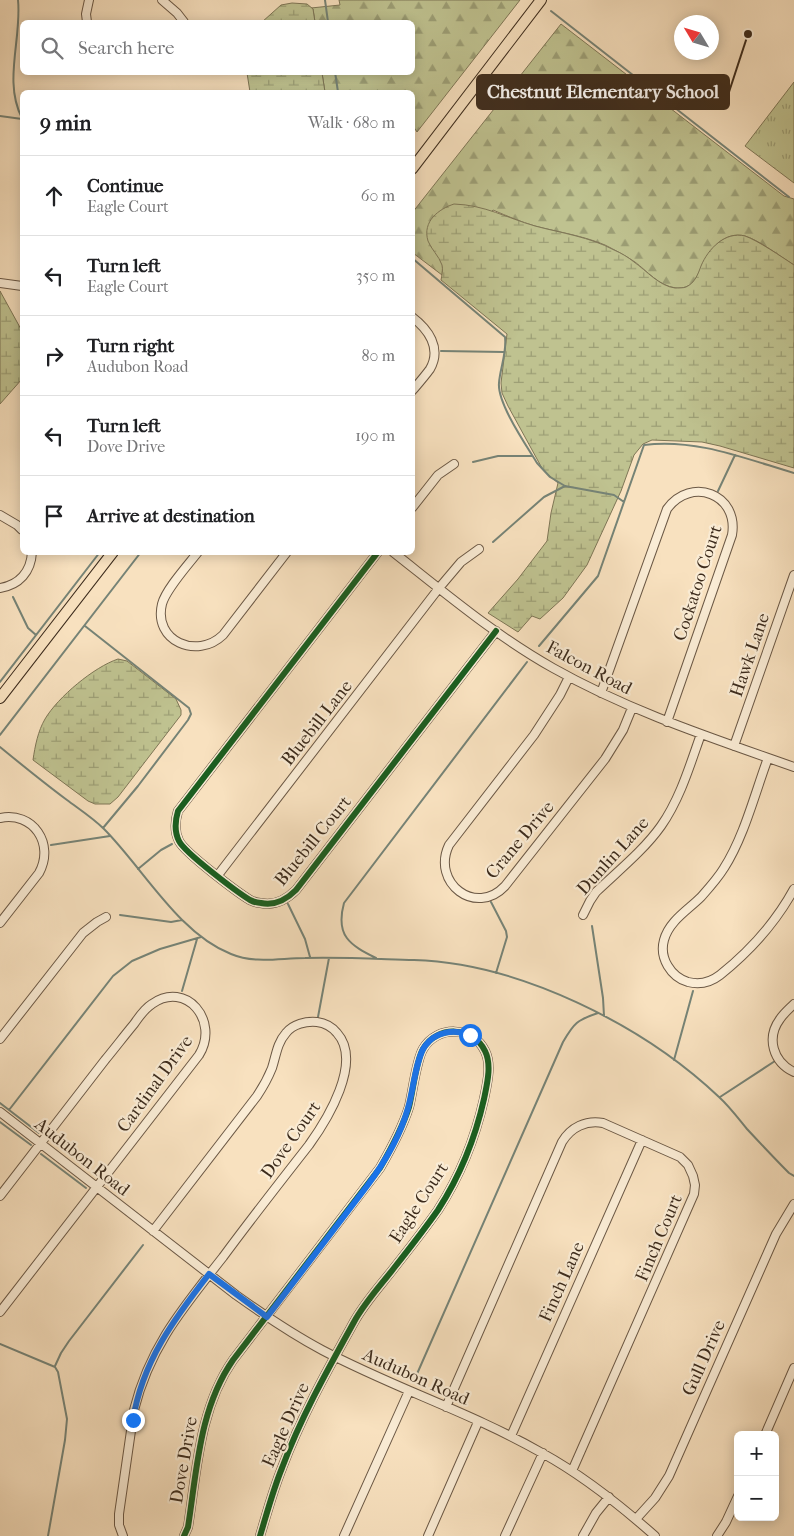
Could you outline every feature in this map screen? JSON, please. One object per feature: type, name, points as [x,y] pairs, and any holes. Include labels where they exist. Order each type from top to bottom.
[{"type":"main road","points":[[415,166],[541,0]]},
{"type":"main road","points":[[0,698],[111,555]]},
{"type":"street","points":[[87,20],[89,0]]},
{"type":"street","points":[[162,0],[182,20]]},
{"type":"street","points":[[0,283],[20,286]]},
{"type":"street","points":[[415,320],[428,332],[434,350],[430,368],[415,387]]},
{"type":"street","points":[[415,504],[438,475],[454,464]]},
{"type":"street","name":"Cockatoo Court","points":[[601,694],[667,509],[674,501],[688,493],[703,492],[713,495],[726,505],[731,514],[733,524],[732,535],[667,722]]},
{"type":"street","points":[[0,515],[20,528]]},
{"type":"street","name":"Bluebill Lane","points":[[218,875],[439,588],[461,562],[479,549]]},
{"type":"street","points":[[0,588],[12,585],[24,575],[30,566],[32,555]]},
{"type":"street","points":[[196,555],[166,593],[162,603],[161,614],[163,625],[172,638],[181,644],[196,647],[211,644],[223,635],[286,555]]},
{"type":"street","name":"Bluebill Court","points":[[376,555],[178,811],[175,827],[180,842],[186,850],[250,899],[259,903],[274,903],[284,900],[292,894],[496,631]]},
{"type":"street","name":"Falcon Road","points":[[397,555],[496,631],[569,677],[632,708],[794,767]]},
{"type":"street","name":"Hawk Lane","points":[[734,746],[794,575]]},
{"type":"street","name":"Crane Drive","points":[[569,677],[534,735],[448,845],[444,862],[446,873],[450,883],[464,894],[473,898],[485,898],[505,886],[605,759],[623,730],[632,708]]},
{"type":"street","name":"Dunlin Lane","points":[[584,915],[596,892],[650,839],[664,821],[676,801],[701,734]]},
{"type":"street","points":[[768,758],[740,838],[725,867],[711,886],[677,918],[667,931],[663,947],[667,964],[675,974],[690,982],[702,983],[714,979],[743,955],[761,936],[794,889]]},
{"type":"street","points":[[0,818],[15,818],[31,824],[41,836],[45,854],[39,873],[0,923]]},
{"type":"street","points":[[0,1039],[83,933],[106,917]]},
{"type":"street","name":"Cardinal Drive","points":[[0,1196],[149,1005],[170,997],[182,999],[192,1004],[200,1012],[206,1025],[206,1036],[202,1050],[0,1312]]},
{"type":"street","points":[[794,1004],[780,1019],[772,1041],[777,1058],[787,1069],[794,1072]]},
{"type":"street","name":"Dove Court","points":[[153,1231],[258,1096],[270,1073],[278,1044],[287,1032],[293,1027],[308,1022],[323,1023],[333,1029],[341,1038],[346,1053],[340,1091],[328,1117],[309,1145],[209,1274]]},
{"type":"street","name":"Eagle Court","points":[[267,1317],[367,1186],[390,1152],[405,1118],[420,1056],[424,1048],[434,1037],[444,1033],[459,1032],[470,1035],[479,1042],[485,1051],[489,1067],[481,1112],[469,1148],[452,1186],[439,1208],[360,1312],[335,1357]]},
{"type":"street","name":"Audubon Road","points":[[0,1112],[267,1317],[335,1357],[511,1436],[543,1453],[609,1497],[655,1536]]},
{"type":"street","name":"Finch Court","points":[[446,1407],[565,1138],[571,1131],[589,1122],[598,1122],[676,1154],[689,1167],[695,1185],[694,1194],[572,1471]]},
{"type":"street","name":"Finch Lane","points":[[511,1436],[642,1140]]},
{"type":"street","name":"Gull Drive","points":[[636,1519],[655,1498],[669,1476],[776,1234],[794,1204]]},
{"type":"street","points":[[123,1536],[118,1514],[134,1410],[138,1396],[152,1357],[162,1339],[209,1274]]},
{"type":"street","name":"Dove Drive","points":[[184,1536],[188,1527],[201,1438],[211,1401],[228,1368],[267,1317]]},
{"type":"street","name":"Eagle Drive","points":[[260,1536],[282,1468],[298,1428],[335,1357]]},
{"type":"street","points":[[767,1431],[794,1368]]},
{"type":"street","points":[[344,1536],[408,1391]]},
{"type":"street","points":[[428,1536],[478,1422]]},
{"type":"street","points":[[505,1536],[543,1453]]},
{"type":"street","points":[[584,1536],[596,1513],[609,1497]]},
{"type":"street","points":[[717,1536],[734,1505]]},
{"type":"green space","points":[[339,0],[520,0],[417,132],[415,129],[415,90],[325,90],[322,75],[415,75],[415,20],[315,20],[313,9],[311,8],[340,5]]},
{"type":"green space","points":[[292,3],[307,4],[313,9],[315,20],[264,20],[281,5]]},
{"type":"green space","points":[[561,24],[784,196],[794,199],[794,265],[751,238],[738,235],[731,236],[713,248],[698,275],[690,285],[681,288],[670,287],[654,278],[635,262],[605,245],[514,219],[493,210],[443,266],[442,275],[415,255],[415,209]]},
{"type":"green space","points":[[247,75],[322,75],[325,90],[250,90]]},
{"type":"green space","points":[[794,82],[794,183],[745,146]]},
{"type":"green space","points":[[454,204],[486,209],[535,226],[595,242],[624,255],[669,287],[685,287],[692,283],[708,253],[718,243],[731,236],[738,235],[750,238],[794,265],[794,468],[702,442],[652,440],[643,444],[634,455],[621,491],[587,565],[563,598],[540,619],[532,616],[518,632],[488,613],[518,579],[547,541],[558,483],[543,470],[502,393],[501,383],[507,334],[441,280],[442,265],[428,241],[427,227],[433,217],[443,209]]},
{"type":"green space","points":[[0,291],[20,327],[20,381],[0,404]]},
{"type":"green space","points":[[118,659],[127,661],[176,699],[181,715],[118,797],[110,804],[95,804],[88,801],[33,760],[37,739],[51,710],[77,684],[98,669]]},
{"type":"waterway","points":[[18,0],[19,15],[13,75],[14,90],[20,112]]},
{"type":"waterway","points":[[325,0],[328,20]]},
{"type":"waterway","points":[[551,11],[789,197]]},
{"type":"waterway","points":[[335,75],[338,90]]},
{"type":"waterway","points":[[0,116],[20,119]]},
{"type":"waterway","points":[[415,261],[505,337],[505,349],[499,383],[500,391],[513,424],[537,463],[550,477],[565,486],[614,495],[624,502]]},
{"type":"waterway","points":[[441,351],[504,352]]},
{"type":"waterway","points":[[539,646],[598,576],[644,445],[682,444],[701,447],[739,456],[794,473]]},
{"type":"waterway","points":[[718,491],[735,455]]},
{"type":"waterway","points":[[473,462],[498,456],[532,456]]},
{"type":"waterway","points":[[493,542],[544,497],[565,486]]},
{"type":"waterway","points":[[0,682],[98,555]]},
{"type":"waterway","points":[[0,735],[139,555]]},
{"type":"waterway","points":[[13,597],[28,628],[36,635]]},
{"type":"waterway","points":[[85,626],[189,708],[191,714],[138,786],[103,828]]},
{"type":"waterway","points":[[376,958],[359,949],[347,938],[342,924],[344,903],[527,662]]},
{"type":"waterway","points":[[0,747],[41,781],[100,825],[178,916],[212,944],[231,954],[258,960],[346,958],[414,960],[454,964],[495,973],[537,986],[617,1023],[654,1046],[688,1071],[723,1101],[763,1146],[794,1176]]},
{"type":"waterway","points":[[51,845],[110,836]]},
{"type":"waterway","points":[[138,869],[161,850],[172,844]]},
{"type":"waterway","points":[[491,902],[506,931],[507,937],[496,973]]},
{"type":"waterway","points":[[288,904],[305,939],[310,957]]},
{"type":"waterway","points":[[120,915],[171,922],[182,920]]},
{"type":"waterway","points":[[592,926],[604,1016]]},
{"type":"waterway","points":[[9,1110],[113,976],[132,961],[160,949],[201,937]]},
{"type":"waterway","points":[[182,991],[197,939]]},
{"type":"waterway","points":[[318,1017],[329,958]]},
{"type":"waterway","points":[[674,1060],[693,991]]},
{"type":"waterway","points":[[413,1383],[563,1042],[577,1023],[598,1013]]},
{"type":"waterway","points":[[720,1097],[775,1061]]},
{"type":"waterway","points":[[0,1103],[39,1133]]},
{"type":"waterway","points":[[0,1122],[31,1145]]},
{"type":"waterway","points":[[41,1154],[86,1188]]},
{"type":"waterway","points":[[55,1366],[69,1341],[143,1245]]},
{"type":"waterway","points":[[0,1344],[55,1367],[58,1372],[67,1419],[48,1536]]},
{"type":"cycle path","points":[[376,555],[178,811],[176,830],[177,837],[183,847],[243,896],[255,902],[271,904],[288,897],[296,890],[496,631]]},
{"type":"cycle path","points":[[184,1536],[188,1527],[197,1462],[206,1419],[222,1379],[233,1360],[380,1168],[396,1139],[409,1107],[418,1061],[423,1049],[429,1041],[446,1032],[464,1033],[472,1037],[485,1051],[489,1068],[480,1114],[466,1157],[438,1210],[363,1308],[334,1357],[289,1449],[260,1536]]},
{"type":"place","name":"Chestnut Elementary School","points":[[748,34]]},
{"type":"route","points":[[133,1420],[138,1396],[152,1357],[168,1329],[209,1274],[267,1317],[367,1186],[390,1152],[409,1107],[420,1056],[427,1043],[439,1034],[444,1033],[459,1032],[470,1035]]}]
